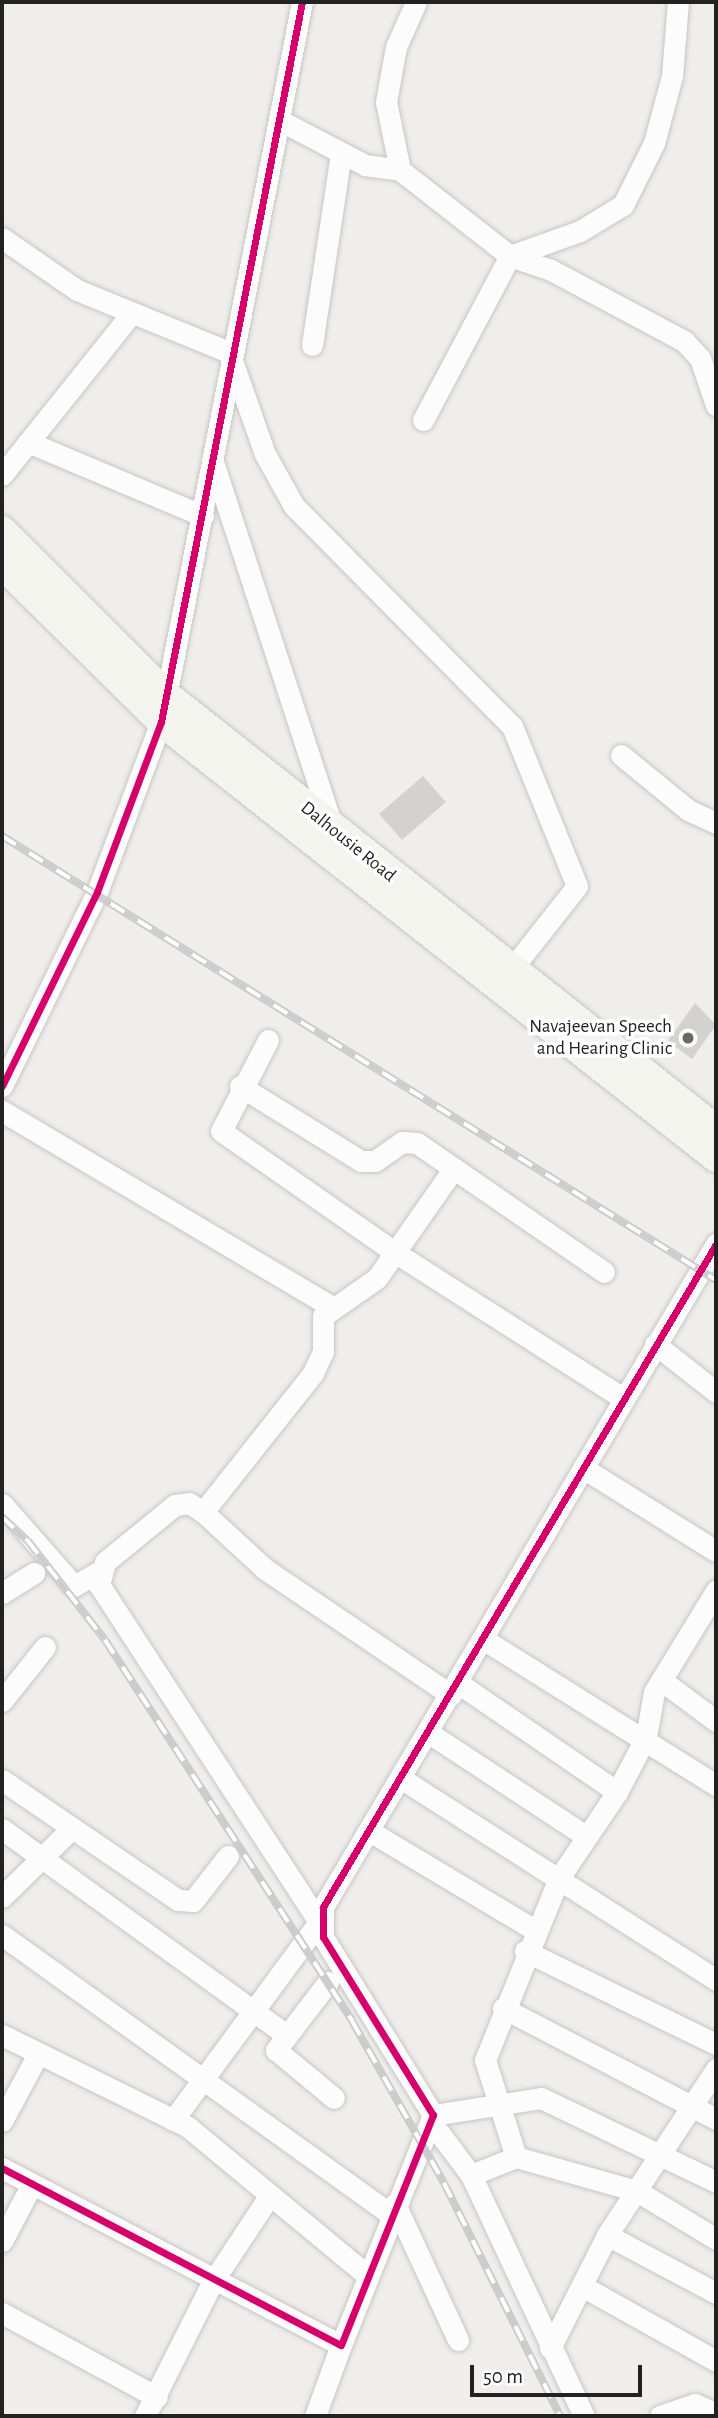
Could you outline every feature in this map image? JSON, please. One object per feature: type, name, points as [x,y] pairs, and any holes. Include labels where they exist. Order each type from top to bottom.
[{"type":"street","points":[[2,1086],[97,892],[161,722],[213,463],[229,352],[281,121],[302,2]]},
{"type":"street","points":[[400,170],[386,102],[396,47],[416,2]]},
{"type":"street","points":[[423,420],[510,256],[580,231],[623,205],[654,143],[668,89],[678,2]]},
{"type":"street","points":[[281,121],[365,165],[400,170],[510,256],[566,278],[692,348],[716,352]]},
{"type":"street","points":[[312,345],[341,153]]},
{"type":"street","points":[[2,238],[77,290],[229,352],[265,454],[294,506],[498,708],[526,752],[577,886],[511,970]]},
{"type":"street","points":[[2,475],[131,314]]},
{"type":"street","points":[[692,348],[716,405]]},
{"type":"street","points":[[28,442],[202,516]]},
{"type":"street","points":[[213,463],[349,874]]},
{"type":"street","name":"Dalhousie Road","points":[[2,530],[167,695],[333,830],[716,1129]]},
{"type":"street","name":"Dalhousie Road","points":[[2,565],[161,722],[349,874],[716,1158]]},
{"type":"street","points":[[621,755],[688,810],[716,823]]},
{"type":"street","points":[[268,1040],[240,1086],[221,1131],[396,1253],[623,1398]]},
{"type":"street","points":[[240,1086],[354,1158],[375,1161],[409,1140],[604,1272]]},
{"type":"street","points":[[2,1111],[331,1306]]},
{"type":"street","points":[[203,1512],[313,1373],[323,1352],[320,1323],[331,1306],[369,1286],[396,1253],[454,1168]]},
{"type":"street","points":[[173,2120],[319,1922],[623,1398],[716,1244]]},
{"type":"street","points":[[655,1344],[716,1392]]},
{"type":"street","points":[[583,1468],[716,1551]]},
{"type":"street","points":[[2,1504],[74,1586],[98,1572],[175,1505],[189,1503],[203,1512],[265,1569],[617,1792]]},
{"type":"street","points":[[98,1572],[99,1585],[319,1922],[432,2119],[471,2175],[584,2416]]},
{"type":"street","points":[[2,1593],[34,1573]]},
{"type":"street","points":[[516,2157],[496,2102],[485,2060],[503,2008],[525,1951],[559,1878],[617,1792],[646,1737],[661,1681],[716,1591]]},
{"type":"street","points":[[483,1639],[646,1737],[716,1785]]},
{"type":"street","points":[[2,1701],[46,1647]]},
{"type":"street","points":[[661,1681],[716,1721]]},
{"type":"street","points":[[429,1733],[586,1836]]},
{"type":"street","points":[[402,1779],[715,1974]]},
{"type":"street","points":[[2,1780],[69,1831],[186,1902],[193,1901],[228,1856]]},
{"type":"street","points":[[2,1829],[285,2034]]},
{"type":"street","points":[[2,1897],[69,1831]]},
{"type":"street","points":[[371,1832],[535,1930]]},
{"type":"street","points":[[2,1935],[393,2209],[457,2340]]},
{"type":"street","points":[[525,1951],[716,2044]]},
{"type":"street","points":[[328,1982],[285,2034],[276,2050],[334,2098]]},
{"type":"street","points":[[503,2008],[716,2119]]},
{"type":"street","points":[[2,2035],[37,2056],[173,2120],[270,2195],[366,2275]]},
{"type":"street","points":[[2,2121],[37,2056]]},
{"type":"street","points":[[550,2348],[607,2235],[716,2069]]},
{"type":"street","points":[[432,2119],[496,2102],[551,2100],[716,2182]]},
{"type":"street","points":[[315,2416],[366,2275],[432,2119]]},
{"type":"street","points":[[471,2175],[516,2157],[637,2191],[716,2239]]},
{"type":"street","points":[[2,2168],[213,2281],[341,2345]]},
{"type":"street","points":[[2,2241],[32,2184]]},
{"type":"street","points":[[145,2416],[213,2281],[270,2195]]},
{"type":"street","points":[[607,2235],[716,2293]]},
{"type":"street","points":[[582,2286],[716,2361]]},
{"type":"street","points":[[2,2313],[157,2396]]},
{"type":"street","points":[[660,2416],[695,2404],[716,2414]]},
{"type":"building","points":[[423,776],[446,802],[402,840],[379,814]]},
{"type":"building","points":[[695,1003],[716,1025],[692,1059],[668,1041]]},
{"type":"railway","points":[[2,836],[716,1280]]},
{"type":"railway","points":[[2,1517],[28,1541],[105,1640],[352,2021],[444,2183],[560,2416]]},
{"type":"cycle path","points":[[2,1086],[97,892],[161,722],[302,2]]},
{"type":"cycle path","points":[[2,2168],[341,2345],[433,2115],[323,1937],[323,1907],[716,1244]]},
{"type":"place","name":"Navajeevan Speech and Hearing Clinic","points":[[688,1038]]}]
